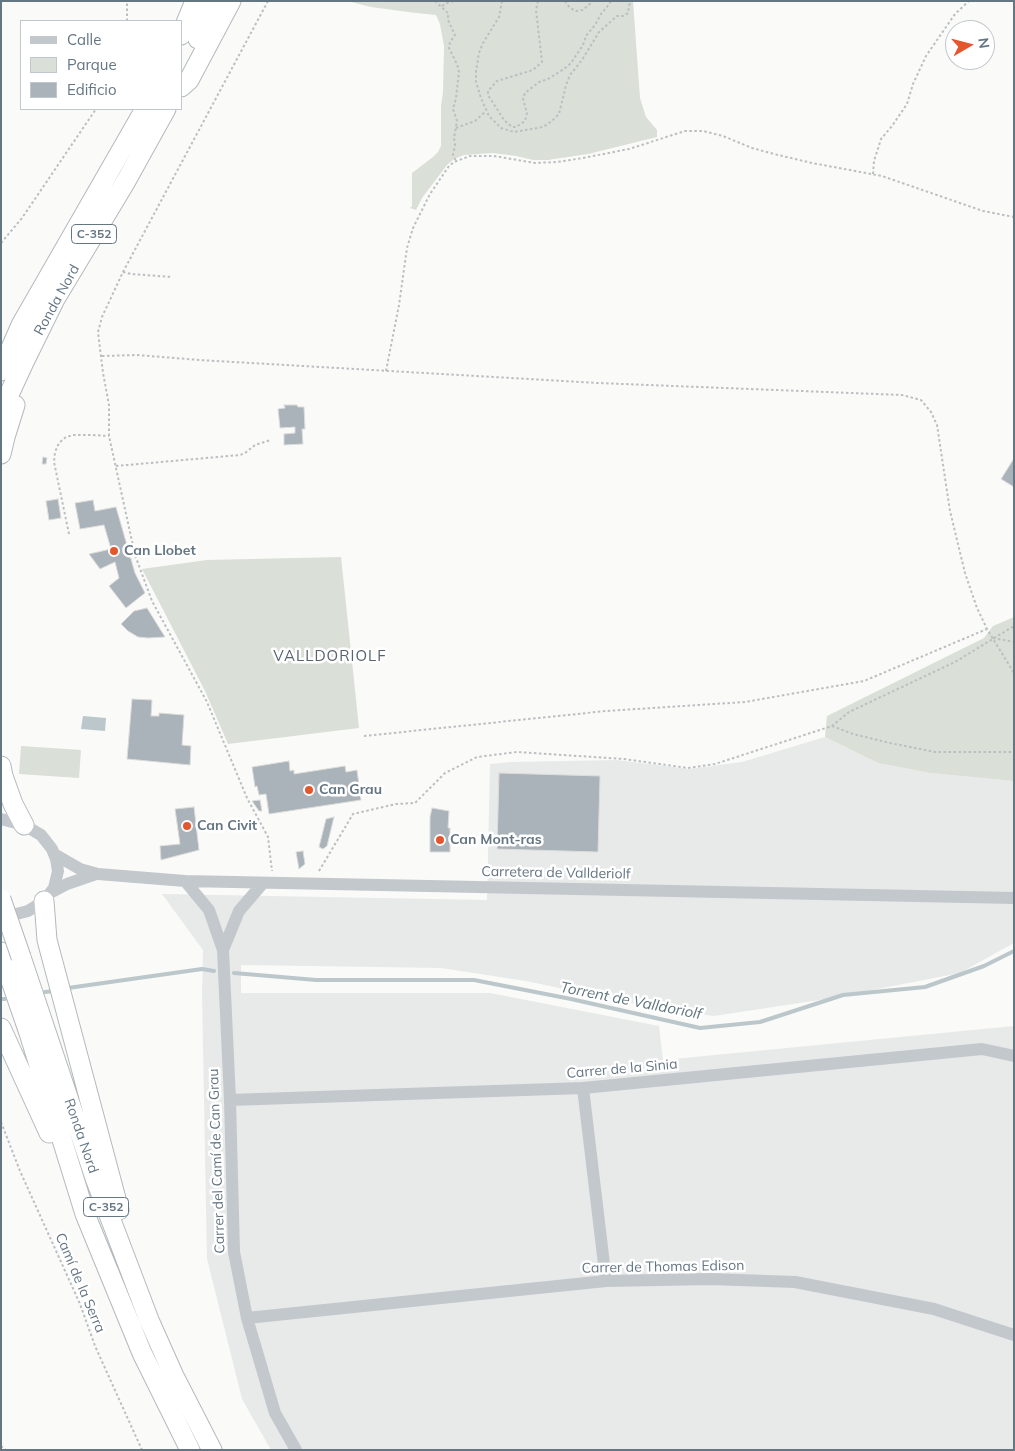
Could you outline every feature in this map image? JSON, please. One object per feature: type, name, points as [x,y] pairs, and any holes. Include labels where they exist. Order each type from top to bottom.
[{"type":"highway","points":[[182,33],[196,1]]},
{"type":"highway","points":[[182,75],[214,1]]},
{"type":"highway","points":[[182,86],[189,80],[230,1]]},
{"type":"highway","name":"Ronda Nord","points":[[1,371],[20,325],[144,110]]},
{"type":"highway","name":"Ronda Nord","points":[[1,417],[6,401],[55,299],[165,110]]},
{"type":"highway","points":[[1,346],[20,325]]},
{"type":"highway","points":[[1,454],[17,400],[25,360]]},
{"type":"highway","points":[[1,766],[13,804],[24,824]]},
{"type":"highway","points":[[47,897],[47,940],[114,1195],[131,1248],[137,1286]]},
{"type":"highway","name":"Ronda Nord","points":[[1,899],[9,957],[29,1033],[85,1214],[142,1353],[190,1450]]},
{"type":"highway","name":"Ronda Nord","points":[[9,957],[149,1320],[174,1376],[212,1450]]},
{"type":"highway","points":[[1,1028],[85,1214]]},
{"type":"street","points":[[1,819],[24,824],[41,835],[52,849],[58,871],[54,888],[47,897]]},
{"type":"street","name":"Carretera de Vallderiolf","points":[[54,854],[80,869],[98,874],[185,881],[1014,898]]},
{"type":"street","name":"Carretera de Vallderiolf","points":[[1,918],[28,911],[68,884],[98,874]]},
{"type":"street","name":"Carrer del Camí de Can Grau","points":[[185,881],[209,910],[223,950],[230,1100],[234,1252],[247,1318],[275,1413],[296,1450]]},
{"type":"street","name":"Carrer del Camí de Can Grau","points":[[223,950],[239,912],[268,883]]},
{"type":"street","name":"Carrer de la Sinia","points":[[230,1100],[583,1088],[982,1049],[1014,1056]]},
{"type":"street","points":[[583,1088],[606,1281]]},
{"type":"street","name":"Carrer de Thomas Edison","points":[[247,1318],[606,1281],[711,1279],[795,1282],[934,1309],[1014,1335]]},
{"type":"path","points":[[127,1],[127,20]]},
{"type":"path","points":[[268,1],[123,272],[99,325],[103,373],[109,405],[109,436],[135,555],[152,601],[207,702],[247,798],[268,837],[268,883]]},
{"type":"path","points":[[435,1],[448,13],[448,20],[455,35],[448,48],[457,64],[459,72],[453,109],[457,121],[453,155],[456,161]]},
{"type":"path","points":[[442,6],[454,1]]},
{"type":"path","points":[[502,1],[499,17],[483,43],[476,70],[478,89],[489,116],[501,128],[514,132],[543,127],[552,121],[558,114],[570,75],[600,32],[617,16],[624,16],[628,13],[630,1]]},
{"type":"path","points":[[538,1],[536,10],[542,62],[525,74],[497,81],[488,91],[488,95],[504,120],[512,127],[516,127],[525,121],[527,113],[523,100],[525,93],[539,82],[548,79],[571,63],[583,45],[586,36],[596,25],[601,14],[611,1]]},
{"type":"path","points":[[565,1],[570,8],[576,11],[583,10],[593,1]]},
{"type":"path","points":[[873,174],[874,161],[881,139],[907,104],[926,56],[955,14],[969,1]]},
{"type":"path","points":[[1,243],[22,218],[95,110]]},
{"type":"path","points":[[456,128],[476,121],[486,111]]},
{"type":"path","points":[[386,372],[407,248],[413,228],[430,194],[449,166],[456,161],[470,156],[504,157],[535,163],[570,160],[629,149],[674,134],[694,130],[714,133],[752,148],[774,154],[873,174],[983,212],[1014,217]]},
{"type":"path","points":[[123,272],[172,277]]},
{"type":"path","points":[[102,356],[137,355],[386,372],[902,396],[921,400],[931,412],[937,425],[950,511],[965,573],[977,608],[987,629],[1014,673]]},
{"type":"path","points":[[69,534],[54,462],[55,452],[59,443],[66,437],[93,434],[109,436]]},
{"type":"path","points":[[116,466],[240,455],[255,445],[271,440]]},
{"type":"path","points":[[309,885],[323,868],[353,814],[396,804],[415,803],[444,773],[477,756],[517,752],[624,759],[688,768],[715,764],[832,726],[849,712],[955,662],[1014,626]]},
{"type":"path","points":[[364,736],[606,711],[754,700],[864,681],[987,629]]},
{"type":"path","points":[[1009,629],[1014,630]]},
{"type":"path","points":[[993,638],[1014,642]]},
{"type":"path","points":[[832,726],[853,734],[935,752],[1014,752]]},
{"type":"path","name":"Camí de la Serra","points":[[1,1122],[20,1171],[80,1304],[95,1346],[142,1450]]},
{"type":"path","points":[[1,1446],[6,1450]]},
{"type":"shaded area","points":[[83,716],[106,718],[105,731],[81,729]]},
{"type":"shaded area","points":[[825,737],[878,763],[930,773],[1014,781],[1014,943],[960,973],[826,999],[714,1016],[664,1010],[526,981],[441,968],[241,965],[241,993],[490,993],[659,1026],[663,1060],[1014,1026],[1014,1450],[271,1450],[242,1399],[207,1259],[202,994],[203,950],[162,894],[487,900],[490,764],[617,760],[689,769],[742,762]]},
{"type":"green space","points":[[347,1],[633,1],[640,98],[646,117],[657,130],[657,137],[588,154],[548,160],[533,160],[493,153],[464,155],[454,159],[447,165],[422,198],[416,210],[410,208],[412,206],[412,173],[433,157],[441,146],[444,46],[440,24],[436,15],[371,7]]},
{"type":"green space","points":[[341,557],[359,728],[228,744],[205,691],[142,569],[207,560]]},
{"type":"green space","points":[[1014,617],[1014,781],[930,773],[878,763],[825,737],[827,716],[984,638],[993,626]]},
{"type":"green space","points":[[21,746],[81,750],[79,778],[19,774]]},
{"type":"building","points":[[284,405],[304,407],[305,429],[302,429],[303,444],[284,445],[284,434],[295,433],[295,427],[280,428],[278,409],[285,408]]},
{"type":"building","points":[[43,457],[47,458],[46,464],[42,464]]},
{"type":"building","points":[[1014,461],[1014,487],[1001,479]]},
{"type":"building","points":[[58,499],[61,518],[49,520],[46,501]]},
{"type":"building","name":"Can Llobet","points":[[93,500],[95,511],[116,507],[135,573],[145,593],[126,608],[109,586],[119,578],[115,562],[100,569],[89,554],[111,549],[104,525],[80,529],[75,503]]},
{"type":"building","points":[[147,608],[165,637],[138,637],[121,624],[134,611]]},
{"type":"building","points":[[132,699],[152,700],[151,716],[159,716],[159,713],[184,715],[182,745],[191,746],[190,765],[127,759]]},
{"type":"building","name":"Can Grau","points":[[289,761],[290,771],[294,770],[294,774],[345,766],[346,772],[357,770],[361,800],[269,814],[266,794],[259,795],[257,786],[255,787],[252,767]]},
{"type":"building","points":[[499,773],[600,776],[598,852],[497,849]]},
{"type":"building","points":[[260,800],[262,811],[259,811],[252,801]]},
{"type":"building","name":"Can Civit","points":[[194,807],[199,850],[161,860],[160,846],[180,844],[175,809]]},
{"type":"building","name":"Can Mont-ras","points":[[432,808],[449,811],[450,852],[430,852],[430,817]]},
{"type":"building","points":[[334,817],[327,846],[323,849],[319,847],[326,819]]},
{"type":"building","points":[[303,851],[305,864],[299,869],[296,852]]},
{"type":"waterway","name":"Torrent de Valldoriolf","points":[[234,973],[316,980],[474,980],[571,999],[700,1028],[760,1022],[843,995],[925,987],[984,966],[1014,951]]},
{"type":"waterway","name":"Torrent de Valldoriolf","points":[[68,988],[202,969],[214,971]]},
{"type":"waterway","name":"Torrent de Valldoriolf","points":[[45,992],[53,991]]},
{"type":"place","name":"Can Llobet","points":[[114,551]]},
{"type":"place","name":"Can Grau","points":[[309,790]]},
{"type":"place","name":"Can Civit","points":[[187,826]]},
{"type":"place","name":"Can Mont-ras","points":[[440,840]]},
{"type":"district","name":"VALLDORIOLF","points":[[330,656]]}]
